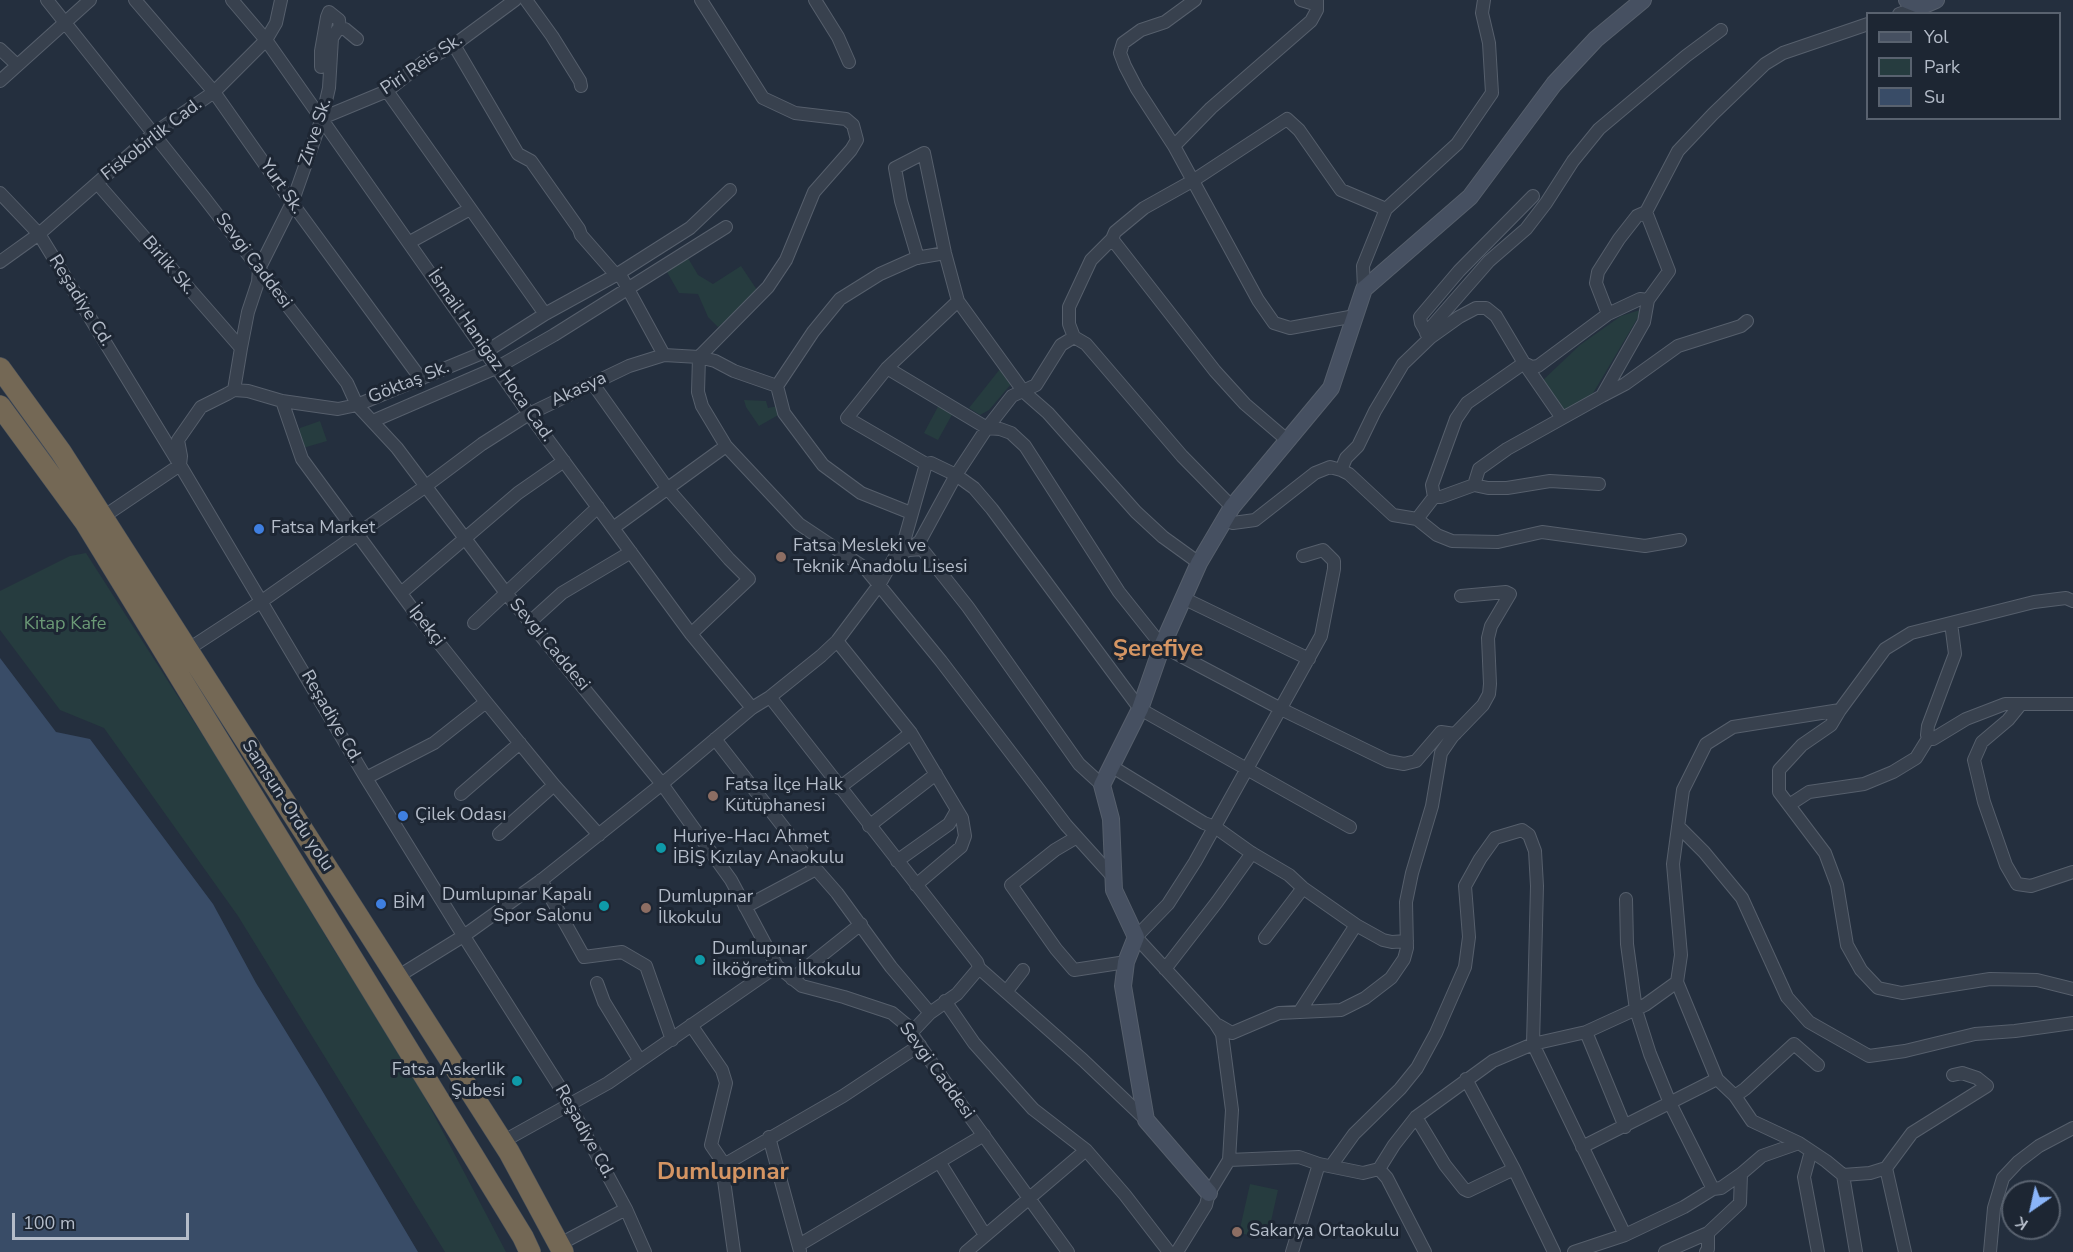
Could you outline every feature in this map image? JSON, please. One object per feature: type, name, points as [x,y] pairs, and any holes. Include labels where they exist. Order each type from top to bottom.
[{"type":"highway","name":"Samsun-Ordu yolu","points":[[0,368],[62,452],[502,1142],[560,1249]]},
{"type":"highway","name":"Samsun-Ordu yolu","points":[[0,406],[85,522],[511,1217],[530,1252]]},
{"type":"street","name":"Sevgi Caddesi","points":[[47,0],[347,383],[357,405],[398,448],[506,593],[663,784],[731,880],[777,966],[802,986],[892,1013],[909,1027],[911,1033],[1068,1252]]},
{"type":"street","points":[[0,81],[90,0]]},
{"type":"street","name":"Yurt Sk.","points":[[135,0],[214,92],[421,379]]},
{"type":"street","name":"İsmail Hanigaz Hoca Cad.","points":[[232,0],[266,40],[322,118],[529,414],[691,634],[752,708]]},
{"type":"street","name":"Fiskobirlik Cad.","points":[[0,262],[39,234],[153,134],[214,92],[266,40],[276,23],[280,0]]},
{"type":"street","name":"Piri Reis Sk.","points":[[322,118],[387,91],[426,60],[453,45],[514,0]]},
{"type":"street","points":[[526,0],[558,45],[581,86]]},
{"type":"street","points":[[701,0],[763,98],[795,113],[846,119],[853,125],[857,140],[814,192],[786,260],[768,286],[699,357],[698,392],[702,406],[726,446],[799,524],[865,568],[941,661],[1077,837],[1113,877]]},
{"type":"street","points":[[815,0],[838,37],[849,62]]},
{"type":"street","points":[[1195,0],[1165,22],[1141,30],[1123,43],[1120,52],[1137,89],[1194,180],[1258,300],[1274,323],[1290,328],[1355,316]]},
{"type":"street","points":[[1174,146],[1211,108],[1311,21],[1317,10],[1317,0],[1311,3],[1301,0]]},
{"type":"street","points":[[1102,785],[1140,709],[1162,646],[1199,563],[1228,514],[1331,388],[1364,290],[1363,266],[1386,209],[1457,144],[1492,93],[1488,43],[1482,13],[1484,0]]},
{"type":"street","points":[[1364,290],[1470,197],[1554,84],[1596,39],[1642,0]]},
{"type":"street","points":[[1903,12],[1922,2]]},
{"type":"street","points":[[321,67],[321,51],[329,12],[339,20],[340,29],[345,29],[357,39]]},
{"type":"street","points":[[1608,314],[1596,283],[1598,273],[1618,239],[1637,216],[1646,212],[1678,151],[1765,64],[1784,53],[1866,25]]},
{"type":"street","name":"Zirve Sk.","points":[[234,390],[248,312],[258,282],[259,269],[292,203],[322,118],[329,88],[332,38],[340,29]]},
{"type":"street","points":[[1341,470],[1346,458],[1358,446],[1375,411],[1403,364],[1489,261],[1526,229],[1573,161],[1599,129],[1720,30]]},
{"type":"street","points":[[453,45],[518,154],[531,160],[579,229],[580,235],[616,275],[622,278],[664,355]]},
{"type":"street","points":[[0,49],[17,65]]},
{"type":"street","points":[[387,91],[545,314]]},
{"type":"street","points":[[1386,209],[1341,190],[1299,130],[1287,119],[1194,180],[1144,208],[1115,232],[1112,239],[1091,260],[1069,307],[1069,324],[1074,337],[1086,344],[1182,456],[1233,523],[1255,520],[1315,473],[1330,467],[1349,474],[1393,514],[1417,519],[1437,535],[1452,541],[1498,542],[1542,532],[1645,546],[1680,540]]},
{"type":"street","points":[[918,258],[901,201],[895,168],[924,153],[945,253],[958,301],[1024,392],[1048,413],[1136,512],[1163,537],[1199,563]]},
{"type":"street","name":"Birlik Sk.","points":[[97,183],[241,348]]},
{"type":"street","name":"Göktaş Sk.","points":[[234,390],[338,409],[357,405],[487,351],[545,314],[616,275],[690,228],[730,190]]},
{"type":"street","name":"Reşadiye Cd.","points":[[0,193],[39,234],[262,601],[366,778],[570,1105],[626,1209],[645,1252]]},
{"type":"street","points":[[1428,335],[1420,323],[1420,317],[1459,271],[1533,196]]},
{"type":"street","points":[[410,242],[470,209]]},
{"type":"street","points":[[1602,396],[1644,322],[1648,300],[1669,271],[1646,212]]},
{"type":"street","name":"Göktaş Sk.","points":[[373,421],[498,367],[554,335],[726,227]]},
{"type":"street","points":[[1112,239],[1215,371],[1245,404],[1287,440]]},
{"type":"street","points":[[911,513],[861,493],[823,465],[784,413],[777,386],[813,332],[840,299],[880,274],[918,258],[945,253]]},
{"type":"street","points":[[1524,363],[1532,368],[1538,366],[1608,314],[1640,299],[1648,300]]},
{"type":"street","points":[[958,301],[887,368],[847,418],[926,464],[931,463],[956,475],[974,488],[1140,709],[1350,827]]},
{"type":"street","points":[[1428,335],[1476,308],[1486,309],[1496,316],[1524,363],[1562,418]]},
{"type":"street","points":[[1474,485],[1479,469],[1507,449],[1625,384],[1678,346],[1741,326],[1747,321]]},
{"type":"street","points":[[909,550],[920,541],[956,475],[987,428],[1012,396],[1036,385],[1061,345],[1074,337]]},
{"type":"street","name":"Akasya","points":[[188,650],[358,534],[482,444],[529,414],[629,366],[664,355],[699,357],[715,361],[734,371],[777,386]]},
{"type":"street","points":[[1417,519],[1434,497],[1432,485],[1456,418],[1467,404],[1524,363]]},
{"type":"street","points":[[887,368],[987,428],[1011,433],[1025,446],[1119,592],[1162,646],[1281,709],[1388,760],[1404,764],[1416,761],[1441,732],[1455,734]]},
{"type":"street","points":[[593,384],[667,488],[729,560],[749,579],[691,634]]},
{"type":"street","points":[[103,517],[180,465],[178,440],[201,407],[234,390]]},
{"type":"street","name":"İpekçi","points":[[282,400],[302,459],[401,593],[486,702],[554,785],[599,835]]},
{"type":"street","points":[[613,528],[726,446]]},
{"type":"street","points":[[401,593],[518,494],[564,461]]},
{"type":"street","points":[[909,550],[903,545],[926,464]]},
{"type":"street","points":[[1434,497],[1441,497],[1474,485],[1507,488],[1550,481],[1599,484]]},
{"type":"street","points":[[474,623],[598,507]]},
{"type":"street","points":[[397,977],[465,935],[541,880],[663,784],[752,708],[770,697],[837,641],[879,585],[896,555],[909,550],[922,549],[968,607],[1079,764],[1102,785],[1111,819],[1114,890],[1136,937],[1215,1023],[1222,1035],[1232,1110],[1229,1160],[1176,1252]]},
{"type":"street","points":[[1146,1120],[1123,986],[1126,962],[1136,937],[1168,904],[1196,862],[1321,636],[1334,561],[1323,550],[1303,556]]},
{"type":"street","points":[[530,622],[562,593],[631,552]]},
{"type":"street","points":[[1215,1023],[1232,1033],[1279,1013],[1341,1010],[1365,998],[1391,978],[1404,959],[1407,948],[1406,902],[1432,806],[1441,753],[1455,734],[1483,705],[1489,694],[1488,638],[1491,626],[1510,594],[1506,592],[1461,596]]},
{"type":"street","points":[[1183,598],[1309,658]]},
{"type":"street","points":[[2073,602],[2066,598],[2034,602],[1911,633],[1885,649],[1840,710],[1832,725],[1802,744],[1779,770],[1779,792],[1825,853],[1837,885],[1847,945],[1861,970],[1878,988],[1902,993],[1990,979],[2037,980],[2073,989]]},
{"type":"street","points":[[1789,805],[1809,792],[1864,784],[1893,772],[1916,758],[1929,737],[1927,735],[1928,726],[1955,654],[1951,623]]},
{"type":"street","points":[[837,641],[911,733],[962,818],[965,836],[961,847],[916,885]]},
{"type":"street","points":[[770,697],[977,962],[979,968],[1083,1060],[1146,1120],[1209,1193]]},
{"type":"street","points":[[366,778],[434,743],[486,702]]},
{"type":"street","points":[[1929,737],[1933,738],[1966,719],[2005,704],[2073,704]]},
{"type":"street","points":[[2021,704],[2008,720],[1982,742],[1974,760],[1984,802],[2006,865],[2017,885],[2031,886],[2073,872]]},
{"type":"street","points":[[1840,710],[1733,727],[1706,744],[1683,790],[1673,864],[1681,954],[1677,982],[1717,1079],[1735,1096],[1752,1121],[1799,1143],[1843,1175],[1870,1173],[1886,1168],[1912,1133],[1987,1086],[1977,1078],[1962,1073],[1953,1075]]},
{"type":"street","points":[[839,788],[911,733]]},
{"type":"street","points":[[715,739],[930,1014]]},
{"type":"street","points":[[461,794],[520,744]]},
{"type":"street","points":[[1111,766],[1204,823],[1215,827],[1289,875],[1303,888],[1356,925],[1383,940],[1407,941]]},
{"type":"street","points":[[869,826],[936,774]]},
{"type":"street","points":[[500,834],[554,785]]},
{"type":"street","points":[[897,861],[948,824],[957,810]]},
{"type":"street","points":[[1678,826],[1704,852],[1742,898],[1787,997],[1809,1022],[1869,1056],[1905,1051],[1975,1034],[2015,1032],[2073,1023]]},
{"type":"street","points":[[1292,1252],[1325,1165],[1400,1089],[1417,1068],[1446,1013],[1465,967],[1469,937],[1465,886],[1495,838],[1522,830],[1529,835],[1535,851],[1537,886],[1533,1044],[1625,1236]]},
{"type":"street","points":[[1077,837],[1055,850],[1011,885],[1056,949],[1074,970],[1126,962]]},
{"type":"street","points":[[1165,969],[1252,853]]},
{"type":"street","points":[[746,906],[816,869]]},
{"type":"street","points":[[541,880],[584,957],[622,952],[646,966],[672,1040]]},
{"type":"street","points":[[1265,938],[1303,888]]},
{"type":"street","points":[[1626,899],[1627,944],[1636,1010],[1650,1054],[1670,1103],[1713,1189]]},
{"type":"street","points":[[792,979],[861,924]]},
{"type":"street","points":[[1300,1011],[1356,925]]},
{"type":"street","points":[[502,1142],[608,1083],[777,966]]},
{"type":"street","points":[[911,1033],[945,1001],[957,994],[979,968]]},
{"type":"street","points":[[1006,992],[1023,970]]},
{"type":"street","points":[[1229,1160],[1299,1157],[1363,1173],[1379,1169],[1416,1117],[1493,1061],[1533,1044],[1586,1032],[1636,1010],[1677,982]]},
{"type":"street","points":[[597,983],[604,1002],[640,1061]]},
{"type":"street","points":[[945,1001],[974,1043],[1034,1109],[1086,1150],[1125,1195],[1169,1252]]},
{"type":"street","points":[[691,1025],[722,1070],[726,1083],[711,1145],[724,1164]]},
{"type":"street","points":[[1586,1032],[1625,1127]]},
{"type":"street","points":[[1735,1096],[1746,1089],[1794,1044],[1818,1065]]},
{"type":"street","points":[[734,1252],[722,1166],[843,1096],[920,1045]]},
{"type":"street","points":[[1466,1079],[1514,1169],[1554,1252]]},
{"type":"street","points":[[1582,1147],[1717,1079]]},
{"type":"street","points":[[1416,1117],[1445,1165],[1464,1189],[1468,1191],[1514,1169]]},
{"type":"street","points":[[1990,1252],[1994,1208],[2003,1178],[2018,1162],[2039,1146],[2073,1128]]},
{"type":"street","points":[[769,1137],[800,1249],[984,1135]]},
{"type":"street","points":[[1574,1252],[1625,1236],[1684,1207],[1713,1189],[1721,1188],[1741,1178],[1762,1156],[1799,1143]]},
{"type":"street","points":[[966,1252],[1086,1150]]},
{"type":"street","points":[[1811,1151],[1804,1177],[1818,1252]]},
{"type":"street","points":[[940,1163],[985,1235]]},
{"type":"street","points":[[1886,1168],[1905,1252]]},
{"type":"street","points":[[1379,1169],[1388,1178],[1425,1252]]},
{"type":"street","points":[[1843,1175],[1856,1252]]},
{"type":"street","points":[[1665,1252],[1708,1233],[1740,1203],[1741,1178]]},
{"type":"street","points":[[560,1249],[626,1209]]},
{"type":"street","points":[[1706,1252],[1708,1233]]},
{"type":"green space","points":[[688,258],[698,275],[713,284],[741,266],[757,290],[718,327],[708,317],[698,294],[679,293],[667,272]]},
{"type":"green space","points":[[1643,309],[1592,395],[1562,411],[1542,381],[1580,345],[1621,316]]},
{"type":"green space","points":[[1000,369],[1012,383],[989,410],[980,415],[969,408]]},
{"type":"green space","points":[[744,400],[766,401],[768,408],[778,406],[780,414],[759,426]]},
{"type":"green space","points":[[940,403],[954,411],[938,440],[924,433]]},
{"type":"green space","points":[[320,421],[327,441],[303,448],[298,434],[300,428]]},
{"type":"green space","name":"Kitap Kafe","points":[[86,553],[241,795],[334,950],[402,1054],[506,1252],[445,1252],[238,916],[104,728],[60,710],[0,630],[0,591],[70,556]]},
{"type":"green space","points":[[1250,1184],[1278,1190],[1267,1239],[1239,1233]]},
{"type":"water","points":[[0,658],[56,732],[90,739],[213,904],[256,983],[418,1252],[0,1252]]},
{"type":"place","name":"Fatsa Market","points":[[259,529]]},
{"type":"place","name":"Fatsa Mesleki ve Teknik Anadolu Lisesi","points":[[781,557]]},
{"type":"place","name":"Fatsa İlçe Halk Kütüphanesi","points":[[713,796]]},
{"type":"place","name":"Çilek Odası","points":[[403,816]]},
{"type":"place","name":"Huriye-Hacı Ahmet İBİŞ Kızılay Anaokulu","points":[[661,848]]},
{"type":"place","name":"BİM","points":[[381,904]]},
{"type":"place","name":"Dumlupınar Kapalı Spor Salonu","points":[[604,906]]},
{"type":"place","name":"Dumlupınar İlkokulu","points":[[646,908]]},
{"type":"place","name":"Dumlupınar İlköğretim İlkokulu","points":[[700,960]]},
{"type":"place","name":"Fatsa Askerlik Şubesi","points":[[517,1081]]},
{"type":"place","name":"Sakarya Ortaokulu","points":[[1237,1232]]},
{"type":"district","name":"Şerefiye","points":[[1158,650]]},
{"type":"district","name":"Dumlupınar","points":[[723,1173]]}]
